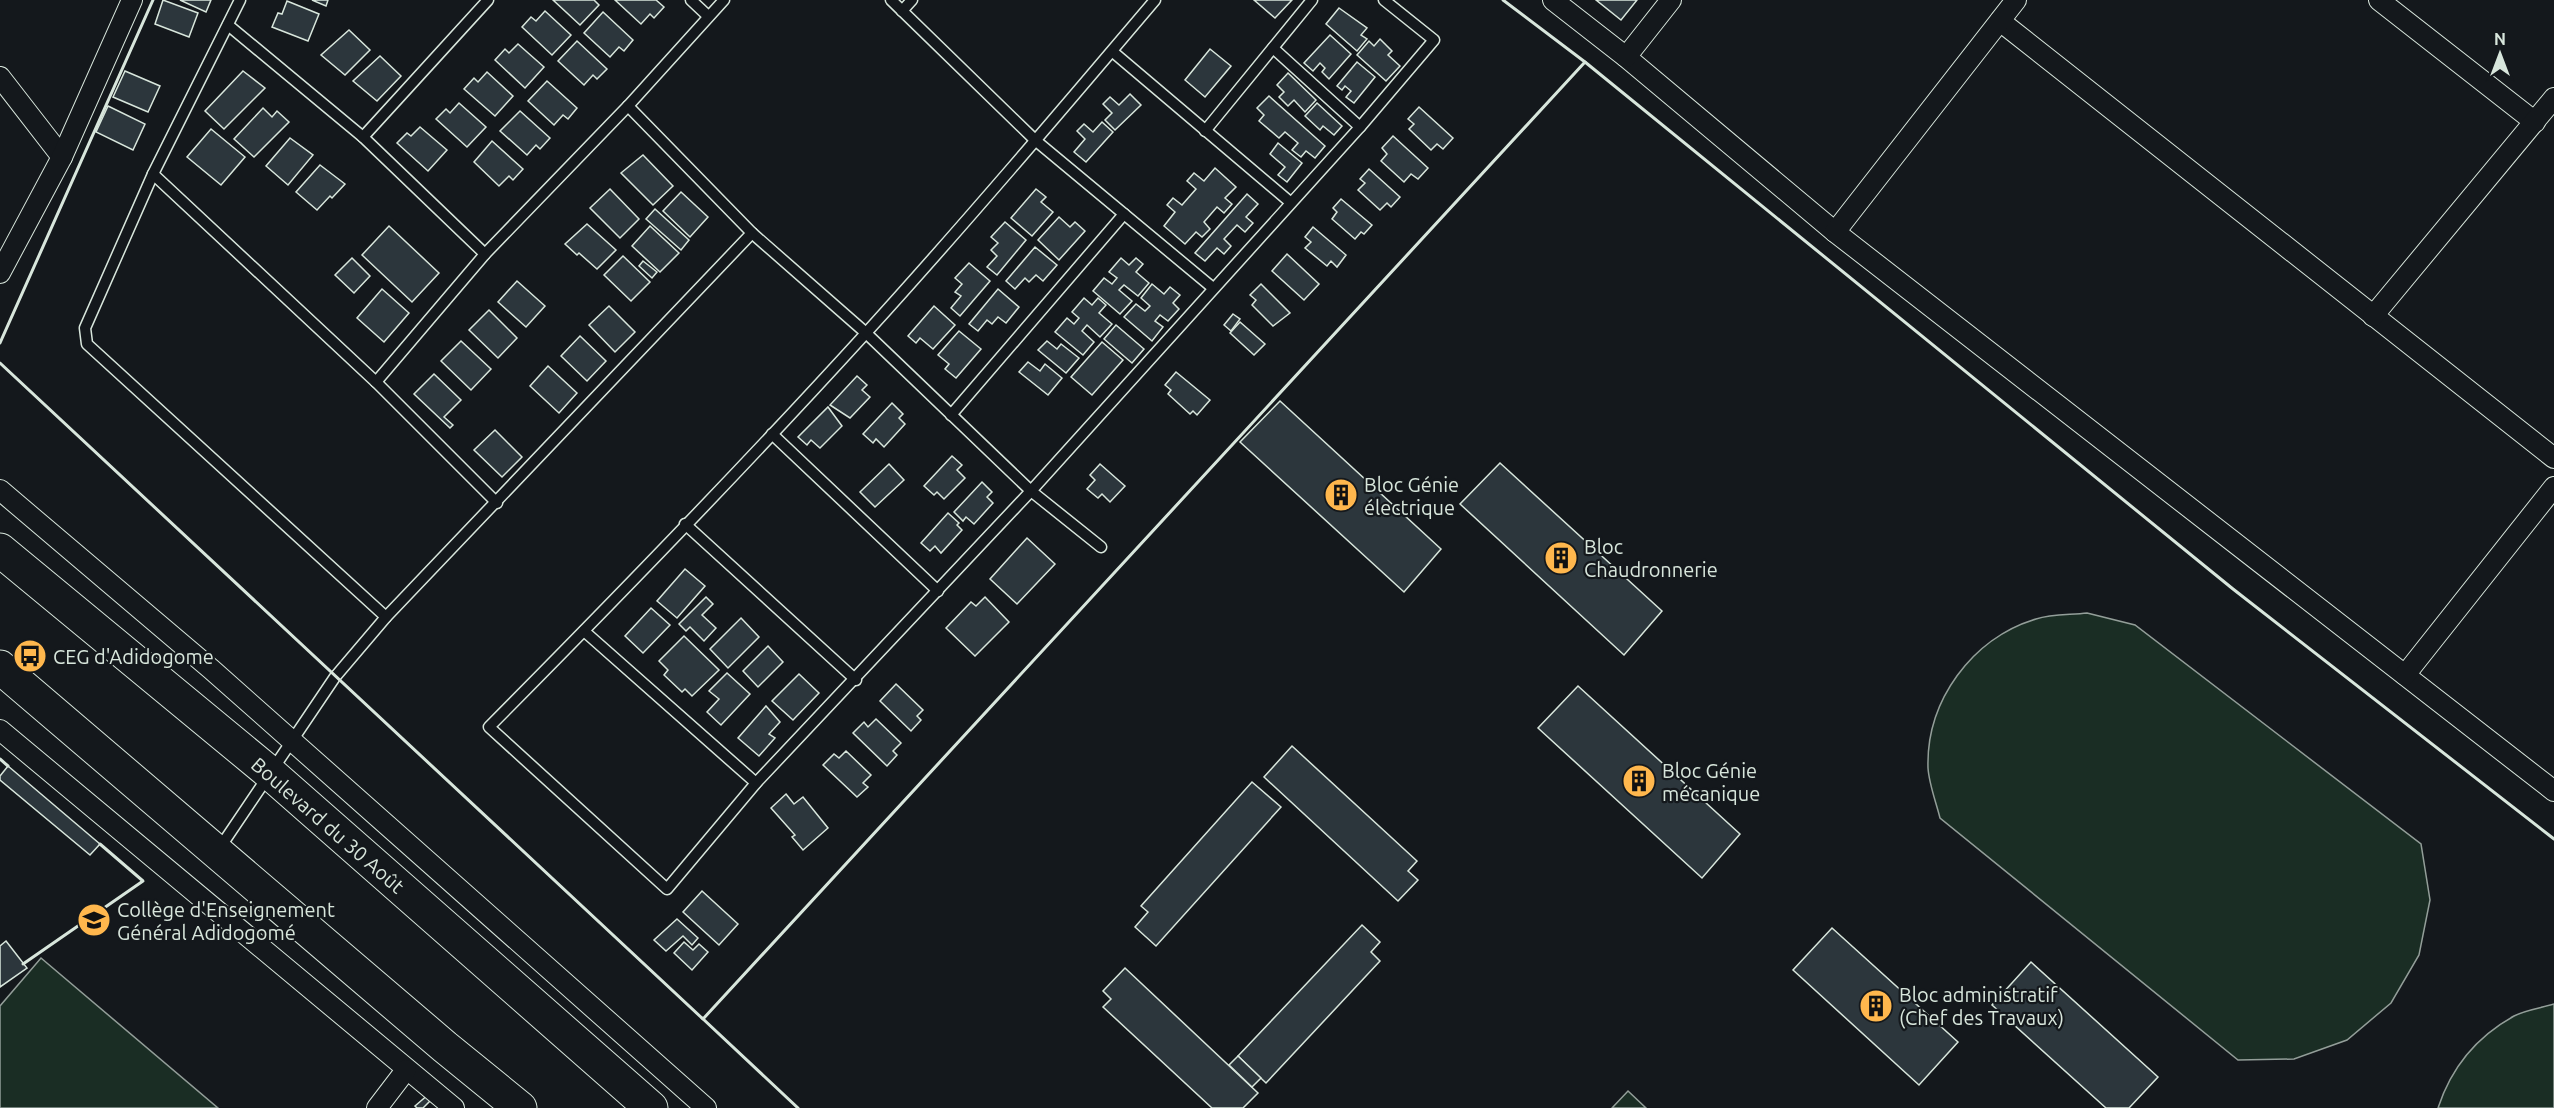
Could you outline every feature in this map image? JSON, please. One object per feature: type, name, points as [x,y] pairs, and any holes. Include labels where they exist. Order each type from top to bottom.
[{"type":"highway","name":"Boulevard du 30 Août","points":[[0,550],[270,773],[651,1108]]},
{"type":"highway","points":[[0,667],[445,1047],[520,1108]]},
{"type":"street","points":[[0,273],[62,156],[132,0]]},
{"type":"street","points":[[1553,0],[1626,57],[1835,232],[2554,791]]},
{"type":"street","points":[[1626,57],[1671,0]]},
{"type":"street","points":[[1835,232],[2016,0]]},
{"type":"street","points":[[2379,0],[2535,122]]},
{"type":"street","points":[[2000,21],[2554,458]]},
{"type":"street","points":[[0,77],[62,156]]},
{"type":"street","points":[[2373,316],[2554,98]]},
{"type":"street","points":[[2404,675],[2554,487]]},
{"type":"street","points":[[0,490],[211,669],[706,1108]]},
{"type":"street","points":[[0,730],[454,1108]]},
{"type":"street","points":[[377,1108],[406,1070]]},
{"type":"lane","points":[[240,0],[153,174],[85,328],[87,344],[386,617]]},
{"type":"lane","points":[[363,137],[488,0]]},
{"type":"lane","points":[[691,0],[708,16]]},
{"type":"lane","points":[[376,382],[485,254],[628,106],[724,0]]},
{"type":"lane","points":[[891,0],[1035,140],[1213,288]]},
{"type":"lane","points":[[902,11],[912,0]]},
{"type":"lane","points":[[1205,132],[1312,0]]},
{"type":"lane","points":[[1151,2],[1113,52],[866,333],[584,631],[489,727],[667,889],[756,783],[856,680],[1031,491],[1360,127],[1434,40],[1384,0]]},
{"type":"lane","points":[[228,26],[363,137],[485,254]]},
{"type":"lane","points":[[1273,48],[1360,127]]},
{"type":"lane","points":[[1113,52],[1290,202]]},
{"type":"lane","points":[[628,106],[752,233],[866,333],[1031,491],[1101,547]]},
{"type":"lane","points":[[153,174],[376,382],[497,503]]},
{"type":"lane","points":[[951,415],[1125,214]]},
{"type":"lane","points":[[217,852],[335,677],[386,617],[752,233]]},
{"type":"lane","points":[[772,434],[938,591]]},
{"type":"lane","points":[[685,524],[856,680]]},
{"type":"lane","points":[[584,631],[756,783]]},
{"type":"green space","points":[[2087,613],[2135,625],[2421,844],[2430,900],[2419,955],[2391,1003],[2347,1040],[2294,1059],[2238,1060],[1940,818],[1928,768],[1929,743],[1944,696],[1957,676],[1973,657],[1992,641],[2013,628],[2042,617]]},
{"type":"green space","points":[[41,958],[218,1108],[0,1108],[0,1006]]},
{"type":"green space","points":[[2554,1004],[2554,1108],[2438,1108],[2443,1093],[2458,1067],[2488,1034],[2518,1014]]},
{"type":"green space","points":[[1628,1091],[1646,1108],[1612,1108]]},
{"type":"building","points":[[163,0],[198,13],[189,37],[155,24]]},
{"type":"building","points":[[180,0],[211,0],[206,12]]},
{"type":"building","points":[[312,0],[328,0],[326,6]]},
{"type":"building","points":[[553,0],[594,0],[599,5],[580,25]]},
{"type":"building","points":[[615,0],[656,0],[664,7],[654,18],[650,14],[641,24]]},
{"type":"building","points":[[1254,0],[1292,0],[1275,18]]},
{"type":"building","points":[[1596,0],[1637,0],[1621,20]]},
{"type":"building","points":[[287,1],[319,14],[308,41],[272,27],[278,13],[282,14]]},
{"type":"building","points":[[1339,8],[1367,28],[1361,35],[1367,39],[1357,51],[1326,24]]},
{"type":"building","points":[[545,11],[571,35],[552,55],[522,27],[531,17],[536,21]]},
{"type":"building","points":[[603,12],[633,40],[624,51],[619,47],[610,57],[584,33]]},
{"type":"building","points":[[349,30],[370,50],[345,75],[321,55]]},
{"type":"building","points":[[1330,35],[1351,54],[1329,79],[1322,72],[1325,68],[1320,63],[1313,71],[1304,63]]},
{"type":"building","points":[[1380,39],[1392,51],[1388,55],[1400,66],[1386,81],[1357,55],[1369,41],[1374,46]]},
{"type":"building","points":[[577,41],[607,69],[597,79],[593,75],[584,85],[558,61]]},
{"type":"building","points":[[518,44],[544,67],[525,88],[495,60],[505,49],[509,53]]},
{"type":"building","points":[[1210,49],[1231,66],[1205,97],[1185,80]]},
{"type":"building","points":[[380,56],[401,76],[377,101],[353,81]]},
{"type":"building","points":[[1357,62],[1375,77],[1354,103],[1346,97],[1351,91],[1345,86],[1342,90],[1337,86]]},
{"type":"building","points":[[125,71],[160,86],[148,112],[113,97]]},
{"type":"building","points":[[243,71],[265,88],[224,129],[205,111]]},
{"type":"building","points":[[487,72],[513,96],[495,116],[464,89],[474,78],[478,82]]},
{"type":"building","points":[[1288,73],[1316,100],[1305,112],[1294,100],[1288,106],[1279,97],[1284,92],[1277,85]]},
{"type":"building","points":[[547,81],[577,108],[568,119],[563,115],[554,125],[528,101]]},
{"type":"building","points":[[1130,94],[1141,105],[1115,130],[1105,120],[1112,113],[1103,104],[1110,97],[1119,105]]},
{"type":"building","points":[[1269,96],[1325,146],[1315,158],[1306,151],[1301,157],[1292,150],[1298,143],[1285,132],[1279,138],[1259,121],[1264,115],[1257,108]]},
{"type":"building","points":[[459,103],[486,127],[467,147],[436,119],[446,109],[450,113]]},
{"type":"building","points":[[1317,103],[1342,126],[1334,135],[1323,126],[1320,130],[1305,116]]},
{"type":"building","points":[[108,106],[145,124],[133,150],[96,132]]},
{"type":"building","points":[[1419,107],[1453,138],[1443,149],[1437,144],[1431,150],[1409,129],[1414,124],[1408,119]]},
{"type":"building","points":[[263,108],[272,117],[277,111],[289,122],[254,157],[234,139]]},
{"type":"building","points":[[520,111],[550,138],[540,149],[536,145],[527,155],[500,131]]},
{"type":"building","points":[[1102,122],[1113,132],[1086,162],[1074,152],[1085,139],[1077,131],[1084,124],[1093,132]]},
{"type":"building","points":[[420,127],[447,150],[428,171],[397,143],[407,133],[411,136]]},
{"type":"building","points":[[211,129],[245,157],[221,185],[187,157]]},
{"type":"building","points":[[1393,136],[1428,168],[1418,179],[1411,174],[1404,182],[1381,161],[1387,154],[1382,148]]},
{"type":"building","points":[[290,138],[313,155],[288,185],[266,166]]},
{"type":"building","points":[[492,141],[523,169],[513,180],[509,176],[499,186],[474,162]]},
{"type":"building","points":[[1278,143],[1302,163],[1287,182],[1278,175],[1285,167],[1270,154]]},
{"type":"building","points":[[643,155],[673,186],[653,205],[621,173]]},
{"type":"building","points":[[320,165],[345,184],[317,210],[296,192]]},
{"type":"building","points":[[1215,168],[1236,187],[1225,198],[1232,204],[1224,213],[1217,207],[1204,222],[1210,229],[1202,237],[1196,232],[1185,244],[1164,226],[1175,212],[1167,205],[1173,198],[1182,205],[1196,189],[1187,181],[1194,173],[1204,181]]},
{"type":"building","points":[[1369,169],[1400,197],[1391,207],[1387,203],[1380,210],[1358,190],[1365,183],[1360,179]]},
{"type":"building","points":[[610,189],[639,219],[620,238],[590,208]]},
{"type":"building","points":[[1036,189],[1046,197],[1041,202],[1053,212],[1032,236],[1011,218]]},
{"type":"building","points":[[681,192],[708,217],[690,237],[663,211]]},
{"type":"building","points":[[1247,194],[1258,204],[1246,217],[1253,223],[1245,232],[1237,225],[1224,239],[1231,246],[1224,254],[1217,248],[1205,261],[1195,253]]},
{"type":"building","points":[[1341,199],[1372,225],[1364,234],[1361,232],[1355,239],[1332,219],[1337,212],[1333,208]]},
{"type":"building","points":[[655,209],[689,240],[681,250],[646,219]]},
{"type":"building","points":[[1059,217],[1070,227],[1075,222],[1085,231],[1059,260],[1038,240]]},
{"type":"building","points":[[1005,222],[1026,240],[997,275],[987,267],[997,256],[991,250],[998,243],[991,237]]},
{"type":"building","points":[[587,224],[616,250],[597,269],[565,244]]},
{"type":"building","points":[[389,226],[439,273],[412,302],[362,255]]},
{"type":"building","points":[[650,226],[679,253],[660,272],[632,246]]},
{"type":"building","points":[[1313,227],[1346,255],[1337,267],[1331,261],[1327,266],[1305,248],[1311,242],[1305,237]]},
{"type":"building","points":[[1035,247],[1057,265],[1043,281],[1036,275],[1029,282],[1025,278],[1015,289],[1006,281]]},
{"type":"building","points":[[1287,254],[1319,284],[1304,300],[1272,271]]},
{"type":"building","points":[[623,256],[650,282],[631,301],[604,275]]},
{"type":"building","points":[[352,258],[370,276],[354,293],[335,275]]},
{"type":"building","points":[[1121,258],[1129,265],[1136,258],[1143,264],[1136,272],[1149,283],[1138,296],[1124,285],[1119,290],[1132,301],[1120,314],[1093,291],[1104,278],[1112,284],[1117,278],[1109,272]]},
{"type":"building","points":[[643,261],[657,272],[652,278],[639,266]]},
{"type":"building","points":[[969,263],[990,281],[960,316],[951,308],[961,296],[955,292],[962,284],[955,278]]},
{"type":"building","points":[[517,281],[545,306],[526,327],[498,302]]},
{"type":"building","points":[[1152,284],[1164,294],[1170,287],[1180,295],[1173,303],[1179,309],[1168,321],[1160,315],[1155,321],[1163,327],[1152,341],[1124,317],[1136,304],[1145,311],[1150,306],[1141,298]]},
{"type":"building","points":[[1261,284],[1290,313],[1273,326],[1252,305],[1256,300],[1250,295]]},
{"type":"building","points":[[382,289],[409,313],[384,342],[357,318]]},
{"type":"building","points":[[998,289],[1019,307],[1006,323],[998,317],[992,324],[987,320],[978,331],[969,324]]},
{"type":"building","points":[[1084,298],[1092,305],[1098,298],[1106,305],[1099,313],[1112,324],[1100,337],[1087,325],[1082,331],[1094,342],[1083,355],[1055,332],[1067,318],[1074,324],[1079,318],[1072,312]]},
{"type":"building","points":[[609,306],[635,332],[615,352],[589,325]]},
{"type":"building","points":[[934,306],[955,325],[933,349],[920,338],[916,343],[908,336]]},
{"type":"building","points":[[489,310],[517,338],[498,358],[469,330]]},
{"type":"building","points":[[1233,314],[1240,319],[1231,331],[1224,325]]},
{"type":"building","points":[[1240,322],[1265,344],[1254,355],[1230,333]]},
{"type":"building","points":[[1116,325],[1144,349],[1132,363],[1104,339]]},
{"type":"building","points":[[959,331],[981,349],[956,378],[945,369],[949,364],[938,355]]},
{"type":"building","points":[[580,336],[606,361],[587,381],[561,356]]},
{"type":"building","points":[[461,341],[491,369],[471,390],[441,361]]},
{"type":"building","points":[[1047,341],[1057,349],[1061,344],[1079,358],[1066,373],[1038,350]]},
{"type":"building","points":[[1102,342],[1123,360],[1092,395],[1071,377]]},
{"type":"building","points":[[1028,362],[1040,371],[1045,364],[1062,378],[1048,395],[1019,372]]},
{"type":"building","points":[[548,366],[577,393],[559,413],[530,386]]},
{"type":"building","points":[[1176,372],[1210,400],[1197,415],[1193,411],[1190,414],[1168,394],[1171,390],[1165,385]]},
{"type":"building","points":[[434,374],[461,400],[444,417],[453,425],[450,428],[414,394]]},
{"type":"building","points":[[857,376],[867,385],[862,390],[870,397],[850,418],[830,405]]},
{"type":"building","name":"Bloc Génie électrique","points":[[1280,401],[1441,549],[1404,592],[1240,442]]},
{"type":"building","points":[[892,403],[903,414],[899,418],[905,424],[884,447],[876,439],[873,443],[863,434]]},
{"type":"building","points":[[828,407],[842,426],[820,448],[811,440],[807,445],[798,437]]},
{"type":"building","points":[[495,430],[522,457],[502,477],[474,450]]},
{"type":"building","points":[[952,456],[962,465],[957,470],[965,478],[944,499],[937,492],[934,495],[924,486]]},
{"type":"building","name":"Bloc Chaudronnerie","points":[[1500,463],[1662,611],[1624,655],[1460,504]]},
{"type":"building","points":[[889,464],[904,480],[875,507],[860,492]]},
{"type":"building","points":[[1100,464],[1125,486],[1110,502],[1102,494],[1098,498],[1087,489],[1095,480],[1090,475]]},
{"type":"building","points":[[982,482],[992,492],[987,497],[993,503],[974,524],[966,517],[963,521],[954,512]]},
{"type":"building","points":[[948,513],[959,523],[957,525],[962,530],[941,553],[935,546],[930,551],[921,543]]},
{"type":"building","points":[[1027,538],[1055,564],[1017,604],[990,579]]},
{"type":"building","points":[[685,569],[705,586],[677,618],[657,601]]},
{"type":"building","points":[[706,597],[713,604],[702,615],[716,628],[704,641],[690,627],[686,631],[679,624]]},
{"type":"building","points":[[985,597],[1009,622],[975,656],[946,628],[971,602],[976,606]]},
{"type":"building","points":[[651,608],[670,625],[643,653],[625,636]]},
{"type":"building","points":[[741,618],[759,637],[728,668],[710,649]]},
{"type":"building","points":[[684,636],[719,670],[692,696],[685,689],[682,692],[664,675],[668,670],[659,661]]},
{"type":"building","points":[[768,646],[783,662],[758,687],[743,671]]},
{"type":"building","points":[[727,673],[750,694],[721,725],[707,712],[719,699],[709,691]]},
{"type":"building","points":[[799,674],[819,693],[793,720],[772,701]]},
{"type":"building","points":[[896,684],[923,710],[917,716],[921,720],[911,731],[880,701]]},
{"type":"building","name":"Bloc Génie mécanique","points":[[1578,686],[1740,834],[1702,878],[1538,728]]},
{"type":"building","points":[[766,706],[780,722],[769,734],[775,738],[759,756],[738,738]]},
{"type":"building","points":[[876,719],[901,743],[893,751],[897,755],[887,766],[853,733],[864,722],[868,727]]},
{"type":"building","points":[[1292,746],[1417,861],[1408,871],[1418,880],[1398,901],[1264,777]]},
{"type":"building","points":[[846,751],[871,775],[863,783],[868,787],[857,797],[823,765],[834,754],[839,758]]},
{"type":"building","points":[[8,766],[100,844],[90,855],[0,780],[0,776]]},
{"type":"building","points":[[1252,782],[1281,807],[1156,946],[1135,927],[1148,912],[1141,906]]},
{"type":"building","points":[[786,794],[794,804],[803,797],[828,828],[803,850],[792,837],[795,835],[771,808]]},
{"type":"building","points":[[702,891],[738,924],[719,945],[683,912]]},
{"type":"building","points":[[677,919],[698,938],[692,945],[683,936],[666,951],[654,940]]},
{"type":"building","points":[[1362,925],[1380,942],[1371,952],[1380,961],[1266,1083],[1238,1056]]},
{"type":"building","name":"Bloc administratif (Chef des Travaux)","points":[[1832,928],[1958,1042],[1919,1085],[1793,970]]},
{"type":"building","points":[[6,941],[27,968],[0,987],[0,946]]},
{"type":"building","points":[[684,942],[693,950],[699,944],[708,952],[692,970],[674,953]]},
{"type":"building","points":[[2031,962],[2158,1077],[2129,1108],[2106,1108],[1992,1005]]},
{"type":"building","points":[[1125,968],[1258,1093],[1243,1108],[1212,1108],[1103,1007],[1111,999],[1103,991]]},
{"type":"building","points":[[1238,1056],[1261,1078],[1252,1087],[1229,1065]]},
{"type":"building","points":[[429,1094],[433,1098],[423,1108],[415,1106]]},
{"type":"wall","points":[[0,343],[153,0]]},
{"type":"wall","points":[[1503,0],[1585,62],[2233,589],[2554,839]]},
{"type":"wall","points":[[0,363],[703,1019],[1585,62]]},
{"type":"wall","points":[[0,759],[8,766]]},
{"type":"wall","points":[[23,964],[143,881],[100,844]]},
{"type":"wall","points":[[702,1018],[798,1108]]},
{"type":"place","name":"Bloc Génie électrique","points":[[1341,495]]},
{"type":"place","name":"Bloc Chaudronnerie","points":[[1561,558]]},
{"type":"place","name":"CEG d'Adidogome","points":[[30,656]]},
{"type":"place","name":"Bloc Génie mécanique","points":[[1639,781]]},
{"type":"place","name":"Collège d'Enseignement Général Adidogomé","points":[[94,920]]},
{"type":"place","name":"Bloc administratif (Chef des Travaux)","points":[[1876,1006]]}]
